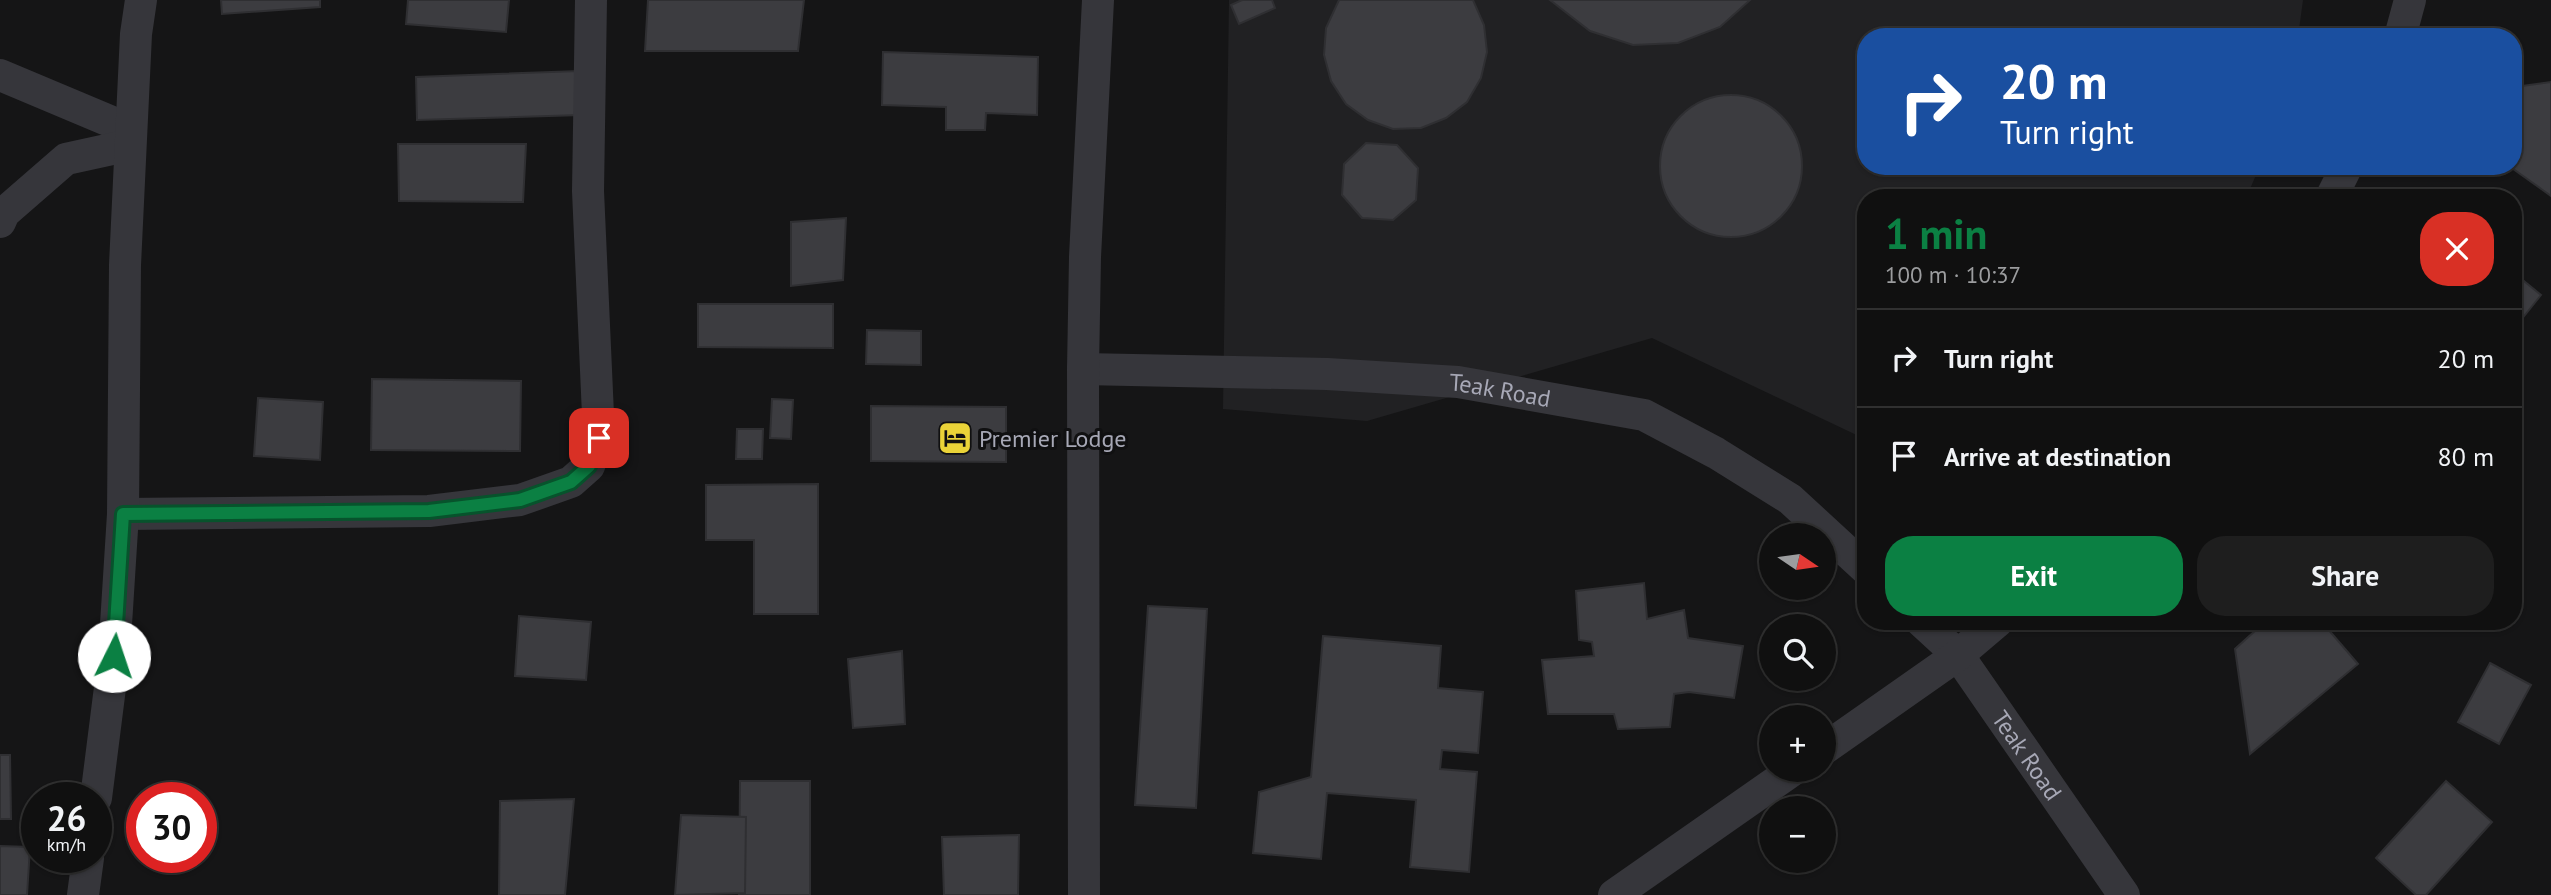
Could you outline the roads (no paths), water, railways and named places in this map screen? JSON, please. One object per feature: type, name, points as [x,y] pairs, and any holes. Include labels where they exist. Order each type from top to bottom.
[{"type":"street","points":[[98,782],[114,656],[123,514],[125,265],[130,138],[141,0]]},
{"type":"street","points":[[123,514],[429,511],[520,500],[571,482],[589,466],[599,438],[588,191],[591,0]]},
{"type":"street","points":[[1084,895],[1083,369],[1085,257],[1098,0]]},
{"type":"street","points":[[2402,28],[2410,0]]},
{"type":"street","points":[[0,75],[130,138]]},
{"type":"street","points":[[0,222],[5,213],[66,159],[130,138]]},
{"type":"street","name":"Teak Road","points":[[1083,369],[1327,374],[1458,382],[1644,415],[1716,453],[1790,499],[1857,561]]},
{"type":"street","name":"Teak Road","points":[[1931,630],[1958,655],[2124,895]]},
{"type":"street","points":[[1836,741],[1958,655],[1987,630]]},
{"type":"street","points":[[1614,895],[1776,782]]},
{"type":"street","points":[[83,895],[86,873]]},
{"type":"place","name":"Premier Lodge","points":[[955,438]]}]
